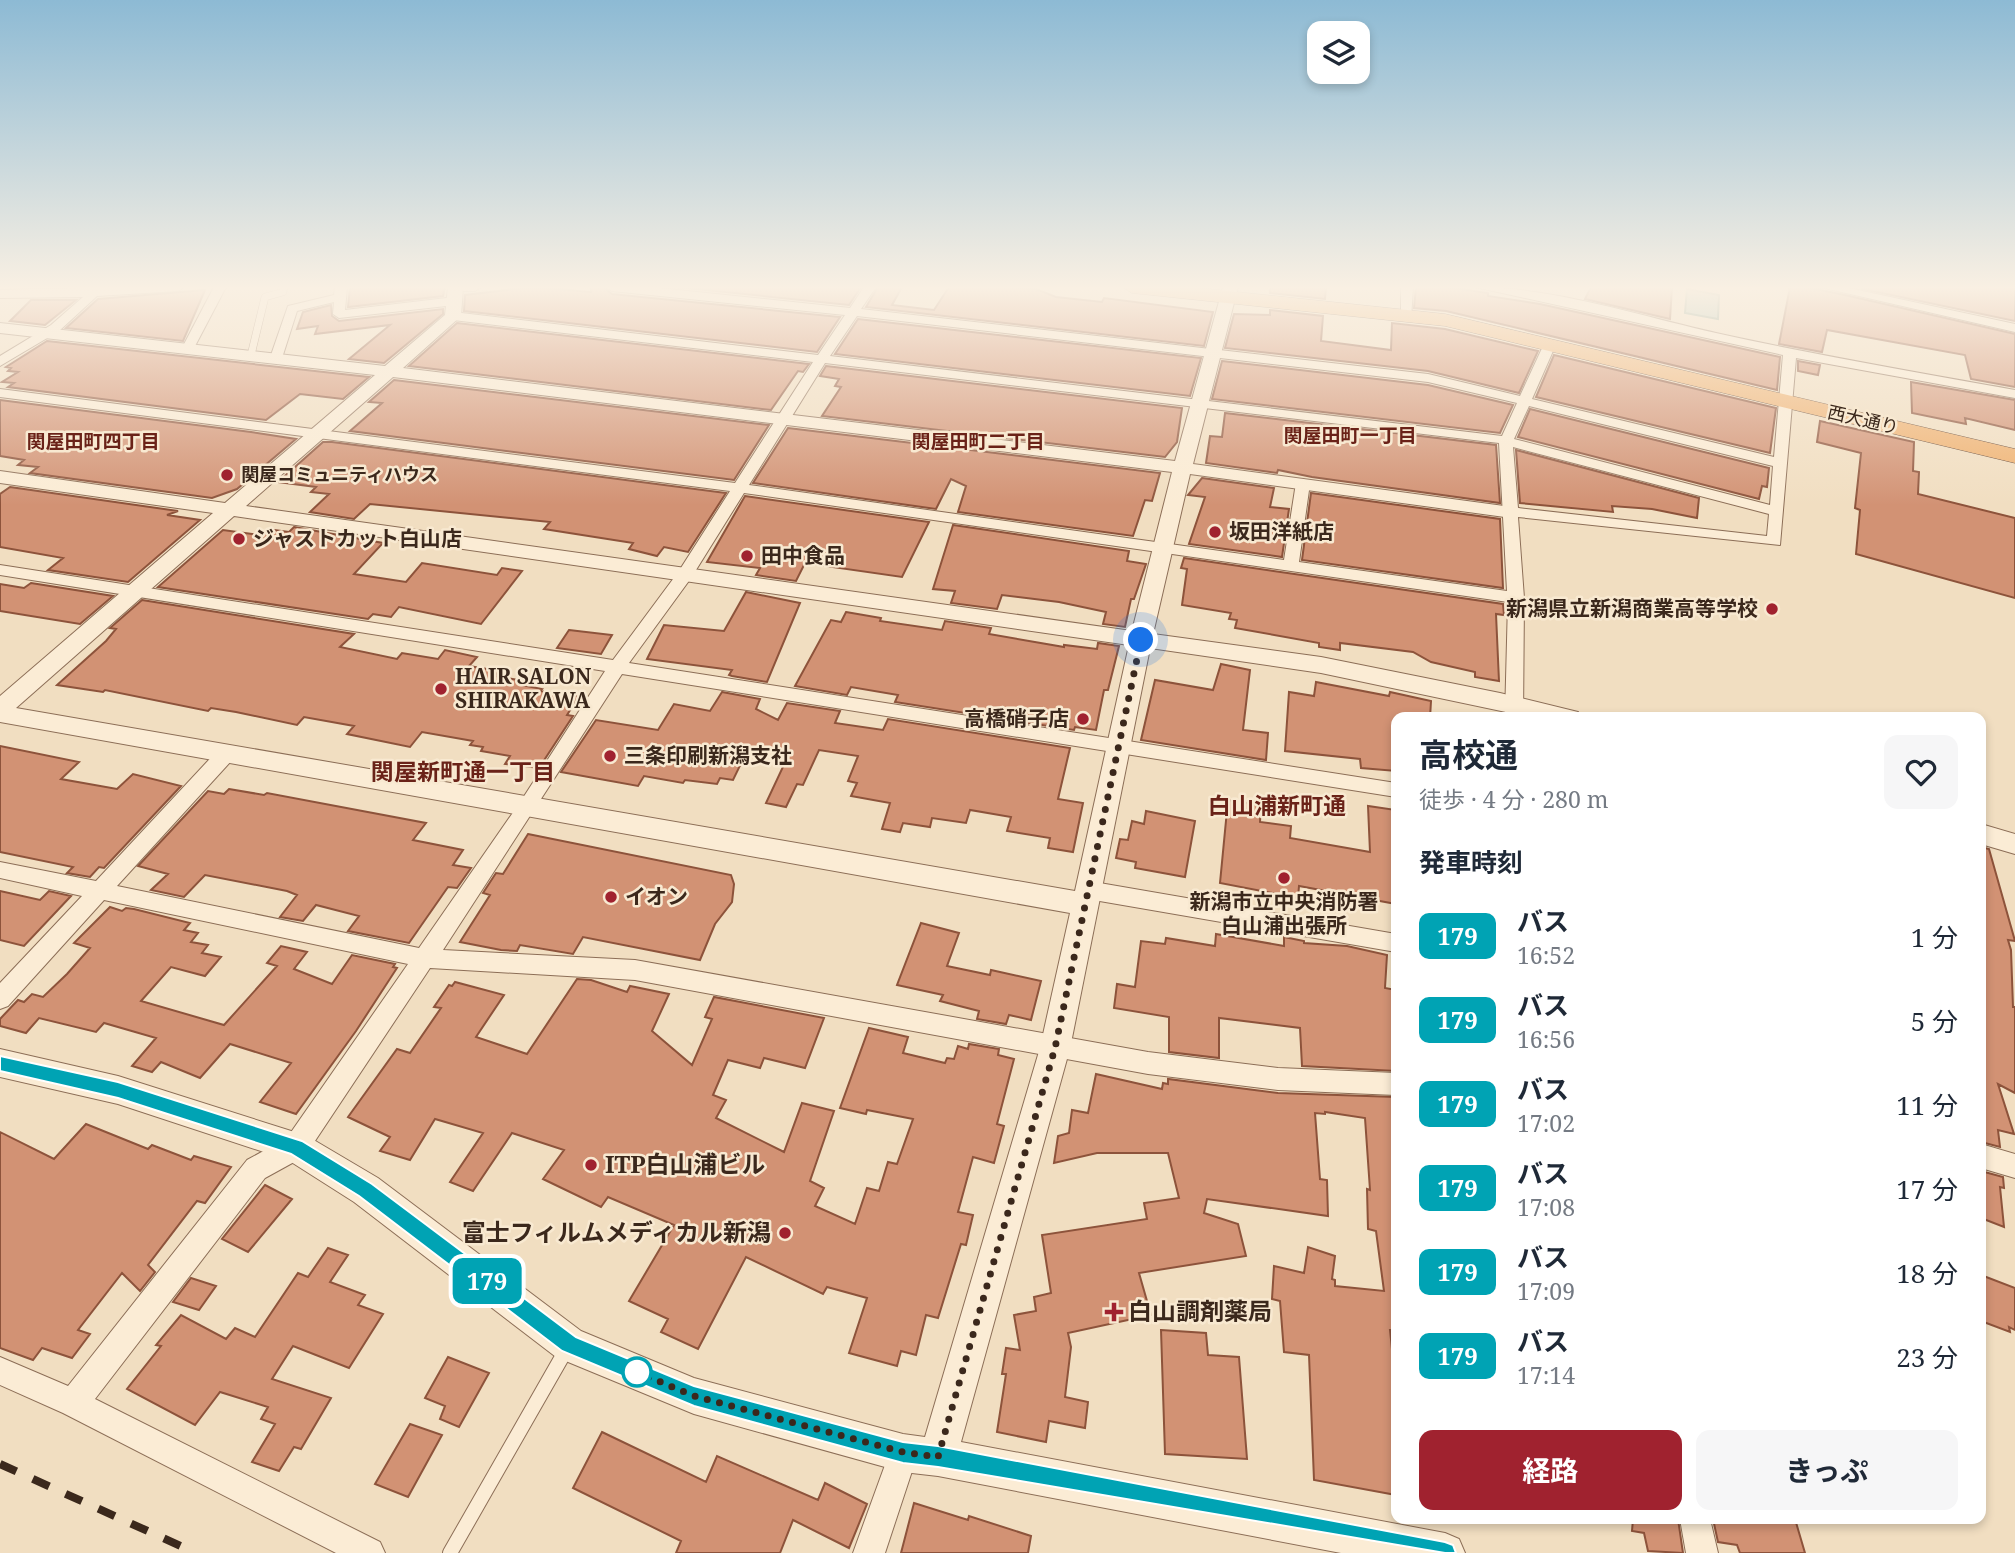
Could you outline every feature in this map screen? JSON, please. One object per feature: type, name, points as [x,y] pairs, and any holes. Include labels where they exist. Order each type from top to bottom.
[{"type":"highway","name":"西大通り","points":[[1614,359],[2015,456]]},
{"type":"street","points":[[290,359],[783,418],[1512,512],[1774,542],[1789,359]]},
{"type":"street","points":[[0,711],[402,359]]},
{"type":"street","points":[[73,1403],[256,1169],[296,1147],[528,806],[618,666],[685,574],[823,359]]},
{"type":"street","points":[[836,359],[1201,406],[1495,438],[1776,510]]},
{"type":"street","points":[[938,1457],[1055,1048],[1141,640],[1182,469],[1213,359]]},
{"type":"street","points":[[1256,359],[1428,378],[1779,463]]},
{"type":"street","points":[[0,477],[1321,665],[1515,711],[1516,598],[1506,442],[1543,359]]},
{"type":"street","points":[[1826,359],[2015,394]]},
{"type":"street","points":[[0,393],[740,488],[1516,598]]},
{"type":"street","points":[[1291,565],[1303,483]]},
{"type":"street","points":[[0,570],[1391,789]]},
{"type":"street","points":[[0,711],[226,754],[528,806],[1086,897],[1391,942]]},
{"type":"street","points":[[0,999],[226,754]]},
{"type":"street","points":[[1986,835],[2015,844]]},
{"type":"street","points":[[0,870],[423,958],[635,970],[1148,1063],[1278,1079],[1391,1084]]},
{"type":"street","points":[[0,1063],[118,1090],[296,1147],[366,1190],[569,1344],[694,1396],[903,1452],[1445,1553]]},
{"type":"street","points":[[1986,1157],[2015,1166]]},
{"type":"street","points":[[0,1371],[73,1403],[369,1553]]},
{"type":"street","points":[[869,1553],[903,1452]]},
{"type":"street","points":[[1696,1524],[1702,1553]]},
{"type":"lane","points":[[450,1553],[569,1344]]},
{"type":"building","points":[[18,359],[212,359],[369,377],[343,399],[300,394],[266,420],[8,387],[14,383],[2,382],[18,372],[8,371],[11,368],[6,367]]},
{"type":"building","points":[[353,359],[388,359],[384,363]]},
{"type":"building","points":[[416,359],[770,359],[809,364],[803,372],[798,371],[771,410],[409,366]]},
{"type":"building","points":[[881,359],[1201,359],[1190,396]]},
{"type":"building","points":[[1326,359],[1534,359],[1519,393],[1428,371]]},
{"type":"building","points":[[1552,359],[1573,359],[1776,408],[1770,453],[1536,397]]},
{"type":"building","points":[[1649,359],[1780,359],[1777,390]]},
{"type":"building","points":[[1966,359],[2015,359],[2015,387],[1971,379]]},
{"type":"building","points":[[1222,361],[1428,385],[1513,405],[1500,433],[1212,399]]},
{"type":"building","points":[[1798,361],[1820,365],[1818,375],[1798,371]]},
{"type":"building","points":[[826,366],[1182,408],[1177,442],[1165,457],[822,416],[841,387],[835,386],[839,379],[820,376]]},
{"type":"building","points":[[394,380],[769,425],[734,480],[350,431],[382,403],[369,402]]},
{"type":"building","points":[[1911,382],[2015,400],[2015,430],[1965,418],[1966,424],[1912,413]]},
{"type":"building","points":[[0,400],[296,439],[237,489],[212,498],[30,473],[38,467],[18,465],[24,460],[0,456]]},
{"type":"building","points":[[1530,409],[1769,468],[1767,487],[1762,486],[1759,499],[1518,437]]},
{"type":"building","points":[[1225,413],[1496,445],[1500,503],[1278,470],[1277,473],[1206,463],[1210,436],[1222,437]]},
{"type":"building","points":[[1820,421],[1914,442],[1913,471],[1919,472],[1918,494],[2015,518],[2015,598],[1856,554],[1860,510],[1855,508],[1861,453],[1817,442]]},
{"type":"building","points":[[788,428],[1160,473],[1152,501],[1145,500],[1133,536],[958,512],[966,486],[951,479],[936,509],[753,483]]},
{"type":"building","points":[[323,442],[726,493],[688,552],[664,547],[657,556],[629,549],[633,543],[544,529],[550,522],[370,504],[354,519],[310,512],[329,494],[311,492],[316,487],[278,482]]},
{"type":"building","points":[[1516,450],[1699,498],[1697,518],[1652,509],[1612,506],[1613,512],[1520,503]]},
{"type":"building","points":[[1202,478],[1274,488],[1270,507],[1289,509],[1282,557],[1189,544],[1205,497],[1188,495]]},
{"type":"building","points":[[10,487],[178,511],[167,515],[200,520],[128,582],[48,570],[63,558],[0,547],[0,494]]},
{"type":"building","points":[[1311,493],[1500,519],[1503,588],[1302,560]]},
{"type":"building","points":[[745,496],[929,522],[902,577],[805,563],[796,581],[756,575],[760,568],[707,562]]},
{"type":"building","points":[[953,525],[1129,551],[1127,561],[1146,564],[1134,599],[1131,599],[1125,627],[1103,624],[1106,612],[1059,602],[1002,595],[997,609],[951,603],[955,591],[933,589]]},
{"type":"building","points":[[294,527],[383,543],[354,574],[406,582],[422,563],[497,575],[502,568],[522,571],[481,624],[399,607],[391,617],[373,614],[368,619],[158,587],[223,530],[260,535],[267,529],[289,532]]},
{"type":"building","points":[[1184,558],[1503,604],[1504,615],[1496,614],[1499,681],[1475,677],[1475,672],[1431,662],[1413,652],[1340,643],[1340,650],[1319,647],[1319,643],[1235,628],[1237,620],[1229,619],[1231,613],[1182,605],[1187,569],[1181,568]]},
{"type":"building","points":[[31,583],[113,596],[80,624],[0,611],[0,584],[24,588]]},
{"type":"building","points":[[746,592],[800,603],[767,682],[729,675],[732,670],[647,659],[664,625],[724,631]]},
{"type":"building","points":[[142,600],[354,634],[340,647],[397,659],[402,653],[438,659],[445,650],[477,657],[469,666],[499,671],[495,676],[525,681],[522,685],[542,689],[540,691],[579,696],[567,715],[573,716],[539,768],[505,764],[510,756],[481,751],[483,747],[470,745],[473,741],[422,732],[410,747],[347,734],[354,726],[304,717],[297,725],[211,708],[208,711],[105,690],[103,692],[57,685],[106,641],[116,629],[110,628]]},
{"type":"building","points":[[846,612],[881,618],[880,621],[942,630],[945,621],[991,628],[989,634],[1064,647],[1097,649],[1098,643],[1119,646],[1108,690],[1104,690],[1096,730],[1075,727],[1074,730],[895,702],[898,695],[851,687],[847,695],[795,686],[831,620],[841,622]]},
{"type":"building","points":[[569,630],[612,635],[601,654],[557,648]]},
{"type":"building","points":[[1221,664],[1250,670],[1243,730],[1268,733],[1266,760],[1141,740],[1155,680],[1213,690]]},
{"type":"building","points":[[1316,682],[1389,696],[1390,692],[1431,701],[1430,712],[1391,712],[1391,771],[1361,768],[1360,759],[1285,751],[1289,692],[1314,696]]},
{"type":"building","points":[[722,692],[760,699],[756,709],[778,720],[787,703],[840,711],[835,723],[883,730],[888,719],[1070,748],[1058,799],[1083,803],[1073,852],[1048,848],[1050,838],[1007,831],[1011,817],[970,810],[966,823],[932,818],[930,827],[903,823],[900,832],[882,829],[890,803],[851,796],[857,783],[848,781],[858,756],[819,750],[803,785],[797,784],[786,807],[766,803],[789,754],[749,747],[733,780],[720,778],[717,784],[685,780],[683,783],[644,776],[638,786],[561,772],[596,720],[658,730],[674,704],[710,711]]},
{"type":"building","points":[[0,746],[79,762],[61,779],[117,789],[133,774],[181,786],[104,868],[99,867],[90,877],[67,873],[73,867],[0,852]]},
{"type":"building","points":[[229,789],[264,795],[267,793],[426,823],[413,840],[463,850],[453,865],[471,868],[457,888],[448,887],[409,943],[348,931],[359,916],[316,905],[303,921],[280,917],[297,895],[287,891],[205,875],[184,897],[151,890],[168,874],[138,866],[208,791],[224,794]]},
{"type":"building","points":[[1228,800],[1261,805],[1260,822],[1291,826],[1290,838],[1370,852],[1368,806],[1391,809],[1391,903],[1299,886],[1298,898],[1220,883]]},
{"type":"building","points":[[1146,811],[1195,821],[1185,877],[1135,868],[1136,862],[1116,858],[1120,839],[1128,840],[1132,821],[1144,824]]},
{"type":"building","name":"イオン","points":[[528,834],[731,875],[734,884],[732,902],[715,924],[700,960],[583,937],[573,954],[520,945],[517,951],[501,950],[460,942],[490,895],[483,893],[496,873],[503,874]]},
{"type":"building","points":[[1986,848],[1989,849],[2015,941],[2008,940],[2015,1007],[2015,1093],[1998,1084],[2014,1134],[1998,1130],[2000,1147],[1986,1143]]},
{"type":"building","points":[[0,891],[40,900],[49,891],[71,896],[24,946],[0,940]]},
{"type":"building","points":[[110,907],[122,911],[126,908],[134,909],[190,923],[184,930],[198,933],[191,942],[208,945],[202,953],[221,957],[205,976],[171,967],[141,1001],[224,1025],[277,966],[267,963],[281,946],[307,952],[294,969],[332,984],[352,955],[395,964],[393,967],[397,968],[356,1031],[296,1114],[260,1102],[291,1063],[230,1044],[200,1078],[161,1062],[152,1072],[132,1066],[156,1038],[104,1023],[96,1032],[39,1018],[26,1033],[0,1026],[0,1019],[18,1000],[24,1002],[32,994],[43,997],[67,974],[90,948],[74,943]]},
{"type":"building","points":[[921,923],[959,933],[947,966],[990,975],[991,970],[1041,981],[1031,1020],[1009,1015],[1006,1024],[977,1019],[979,1011],[940,1001],[943,995],[897,985]]},
{"type":"building","points":[[1216,934],[1284,946],[1284,937],[1304,943],[1347,946],[1387,955],[1385,988],[1391,989],[1391,1071],[1302,1066],[1300,1028],[1219,1018],[1219,1058],[1169,1052],[1169,1017],[1114,1008],[1117,984],[1135,987],[1141,941],[1165,944],[1166,938],[1215,946]]},
{"type":"building","points":[[577,979],[591,980],[627,992],[630,986],[669,994],[652,1031],[692,1065],[712,1019],[705,1017],[714,997],[824,1018],[805,1068],[764,1058],[760,1068],[728,1060],[713,1095],[726,1100],[716,1118],[784,1152],[802,1103],[834,1111],[810,1181],[824,1188],[815,1206],[855,1224],[867,1188],[879,1191],[888,1162],[897,1164],[913,1119],[840,1108],[869,1028],[908,1037],[903,1053],[945,1063],[947,1058],[954,1059],[958,1046],[968,1049],[969,1044],[999,1049],[998,1055],[1014,1059],[997,1124],[1004,1126],[994,1163],[973,1157],[958,1212],[973,1215],[966,1245],[961,1244],[938,1318],[926,1315],[916,1355],[901,1351],[897,1366],[849,1353],[867,1298],[827,1287],[823,1294],[746,1257],[698,1349],[661,1332],[668,1319],[629,1301],[674,1225],[608,1197],[601,1207],[543,1179],[564,1150],[512,1133],[473,1191],[450,1182],[483,1133],[435,1119],[410,1160],[380,1151],[390,1137],[348,1117],[397,1049],[410,1053],[441,1008],[434,1007],[449,985],[452,986],[455,982],[504,995],[476,1037],[527,1054]]},
{"type":"building","points":[[1096,1074],[1162,1089],[1163,1083],[1168,1084],[1168,1079],[1278,1093],[1391,1097],[1391,1494],[1314,1480],[1309,1355],[1284,1352],[1280,1301],[1272,1299],[1274,1266],[1304,1273],[1308,1247],[1335,1256],[1332,1279],[1335,1280],[1335,1286],[1384,1291],[1376,1231],[1368,1229],[1367,1189],[1370,1190],[1365,1118],[1315,1113],[1320,1179],[1327,1180],[1328,1216],[1207,1199],[1204,1213],[1238,1224],[1246,1256],[1139,1273],[1151,1315],[1068,1333],[1071,1347],[1065,1397],[1088,1402],[1085,1428],[1049,1421],[1046,1442],[997,1432],[1006,1374],[1002,1374],[1006,1348],[1020,1350],[1014,1315],[1036,1311],[1034,1297],[1051,1293],[1042,1235],[1147,1219],[1144,1203],[1179,1198],[1168,1153],[1097,1153],[1054,1163],[1058,1136],[1069,1133],[1072,1110],[1088,1113]]},
{"type":"building","points":[[86,1124],[148,1149],[152,1145],[191,1160],[194,1156],[231,1167],[205,1203],[197,1201],[148,1265],[155,1272],[140,1291],[122,1273],[78,1330],[90,1334],[72,1358],[42,1348],[33,1360],[0,1348],[0,1132],[54,1159]]},
{"type":"building","points":[[1986,1172],[2003,1177],[2004,1188],[2000,1187],[2004,1227],[1986,1220]]},
{"type":"building","points":[[265,1185],[292,1199],[248,1252],[222,1239]]},
{"type":"building","points":[[328,1248],[348,1255],[330,1282],[365,1295],[358,1305],[383,1314],[349,1368],[293,1346],[272,1379],[331,1398],[301,1449],[294,1447],[279,1471],[252,1462],[275,1424],[261,1419],[268,1407],[220,1392],[195,1425],[127,1389],[161,1346],[156,1345],[181,1315],[226,1339],[235,1328],[255,1337],[298,1273],[308,1277]]},
{"type":"building","points":[[1986,1277],[2015,1288],[2015,1330],[2009,1327],[2010,1332],[1986,1323]]},
{"type":"building","points":[[191,1278],[216,1286],[199,1310],[173,1302]]},
{"type":"building","points":[[1161,1330],[1206,1333],[1208,1355],[1239,1357],[1247,1459],[1165,1454]]},
{"type":"building","points":[[448,1357],[489,1373],[459,1427],[440,1419],[445,1406],[425,1398]]},
{"type":"building","points":[[410,1424],[442,1435],[408,1497],[375,1484]]},
{"type":"building","points":[[602,1432],[706,1482],[717,1456],[818,1500],[825,1483],[867,1504],[849,1548],[793,1520],[780,1553],[676,1553],[681,1541],[573,1488]]},
{"type":"building","points":[[914,1503],[968,1520],[969,1516],[1031,1536],[1028,1553],[901,1553]]},
{"type":"building","points":[[1633,1524],[1679,1524],[1683,1553],[1648,1551],[1644,1533],[1632,1531]]},
{"type":"building","points":[[1714,1524],[1796,1524],[1805,1553],[1740,1553],[1737,1545],[1718,1542]]},
{"type":"railway","points":[[0,1464],[196,1553]]},
{"type":"bus line","name":"179","points":[[0,1063],[118,1090],[296,1147],[366,1190],[569,1344],[694,1396],[903,1452],[1445,1553]]},
{"type":"place","name":"関屋コミュニティハウス","points":[[227,475]]},
{"type":"place","name":"坂田洋紙店","points":[[1215,532]]},
{"type":"place","name":"ジャストカット白山店","points":[[239,539]]},
{"type":"place","name":"田中食品","points":[[747,556]]},
{"type":"place","name":"新潟県立新潟商業高等学校","points":[[1772,609]]},
{"type":"place","name":"HAIR SALON SHIRAKAWA","points":[[441,689]]},
{"type":"place","name":"高橋硝子店","points":[[1083,719]]},
{"type":"place","name":"三条印刷新潟支社","points":[[610,756]]},
{"type":"place","name":"新潟市立中央消防署 白山浦出張所","points":[[1284,878]]},
{"type":"place","name":"イオン","points":[[611,897]]},
{"type":"place","name":"ITP白山浦ビル","points":[[591,1165]]},
{"type":"place","name":"富士フィルムメディカル新潟","points":[[785,1233]]},
{"type":"place","name":"白山調剤薬局","points":[[1114,1312]]},
{"type":"district","name":"関屋田町一丁目","points":[[1350,435]]},
{"type":"district","name":"関屋田町四丁目","points":[[93,441]]},
{"type":"district","name":"関屋田町二丁目","points":[[978,441]]},
{"type":"district","name":"関屋新町通一丁目","points":[[463,772]]},
{"type":"district","name":"白山浦新町通","points":[[1277,806]]},
{"type":"route","points":[[637,1372],[694,1396],[903,1452],[938,1457],[1055,1048],[1141,640]]}]
